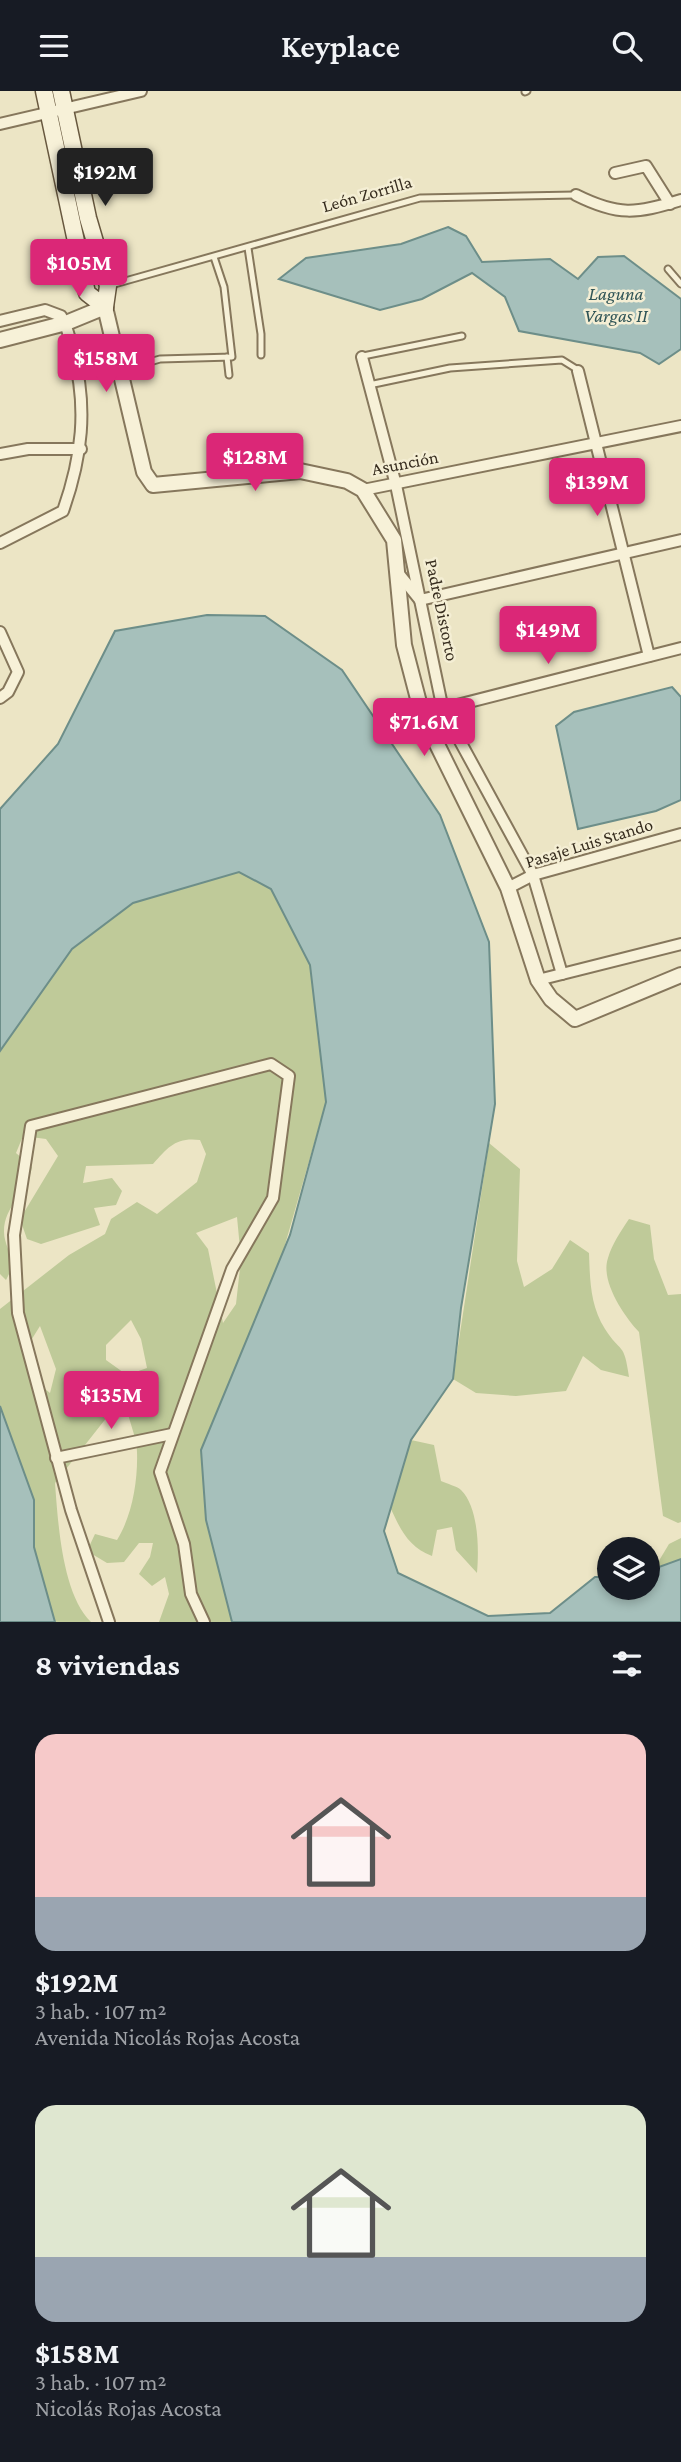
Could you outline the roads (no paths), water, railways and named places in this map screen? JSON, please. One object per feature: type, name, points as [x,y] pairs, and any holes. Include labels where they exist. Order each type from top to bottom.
[{"type":"main road","points":[[44,91],[57,111],[88,218],[107,286],[105,307]]},
{"type":"main road","points":[[61,91],[57,111],[87,293],[105,307]]},
{"type":"street","points":[[0,124],[141,91]]},
{"type":"street","points":[[615,173],[646,166],[676,202]]},
{"type":"street","name":"León Zorrilla","points":[[576,195],[604,209],[622,212],[676,202]]},
{"type":"street","points":[[0,340],[66,323],[105,307],[119,371]]},
{"type":"street","points":[[0,321],[45,310],[61,316],[66,323],[81,381],[84,416],[80,449],[63,511],[0,543]]},
{"type":"street","name":"Padre Distorto","points":[[362,357],[396,485],[443,710],[533,875],[562,974]]},
{"type":"street","name":"Asunción","points":[[119,371],[144,472],[153,485],[300,471],[347,481],[363,490],[681,426]]},
{"type":"street","points":[[578,371],[649,656]]},
{"type":"street","points":[[0,454],[28,449],[80,449]]},
{"type":"street","name":"Padre Distorto","points":[[363,490],[394,540],[404,645],[422,714],[508,888],[538,980],[551,999],[575,1019],[681,975]]},
{"type":"street","points":[[399,574],[420,600],[681,540]]},
{"type":"street","points":[[0,632],[18,672],[8,692],[0,698]]},
{"type":"street","points":[[422,714],[681,648]]},
{"type":"street","name":"Pasaje Luis Stando","points":[[508,888],[533,875],[681,834]]},
{"type":"street","points":[[538,980],[681,944]]},
{"type":"street","points":[[109,1622],[56,1458],[18,1313],[14,1235],[31,1126],[271,1064],[289,1076],[273,1198],[232,1269],[160,1472],[184,1544],[191,1594],[204,1622]]},
{"type":"street","points":[[56,1458],[172,1434]]},
{"type":"lane","name":"León Zorrilla","points":[[107,286],[420,198],[576,195]]},
{"type":"lane","points":[[248,248],[261,334],[261,355]]},
{"type":"lane","points":[[119,371],[160,359],[232,357],[224,287],[214,257]]},
{"type":"lane","points":[[668,269],[681,284]]},
{"type":"lane","points":[[362,357],[463,336]]},
{"type":"lane","points":[[227,357],[229,375]]},
{"type":"lane","points":[[369,385],[450,368],[562,360],[578,371]]},
{"type":"water","name":"Laguna Vargas II","points":[[448,227],[466,236],[482,262],[550,259],[578,279],[598,257],[624,256],[681,299],[681,349],[659,364],[640,353],[519,331],[505,297],[472,273],[422,299],[380,310],[279,279],[306,258],[401,244]]},
{"type":"water","points":[[207,615],[265,616],[342,670],[440,815],[489,942],[495,1104],[461,1308],[453,1379],[411,1440],[384,1531],[398,1573],[488,1616],[550,1613],[595,1577],[597,1600],[660,1600],[660,1567],[681,1559],[681,1622],[232,1622],[206,1520],[201,1450],[290,1235],[326,1102],[310,965],[271,889],[239,872],[133,903],[72,949],[0,1051],[0,809],[58,744],[115,631]]},
{"type":"water","points":[[672,687],[681,697],[681,800],[656,811],[578,829],[556,726],[574,712]]},
{"type":"water","points":[[0,1406],[34,1500],[34,1547],[55,1622],[0,1622]]}]
